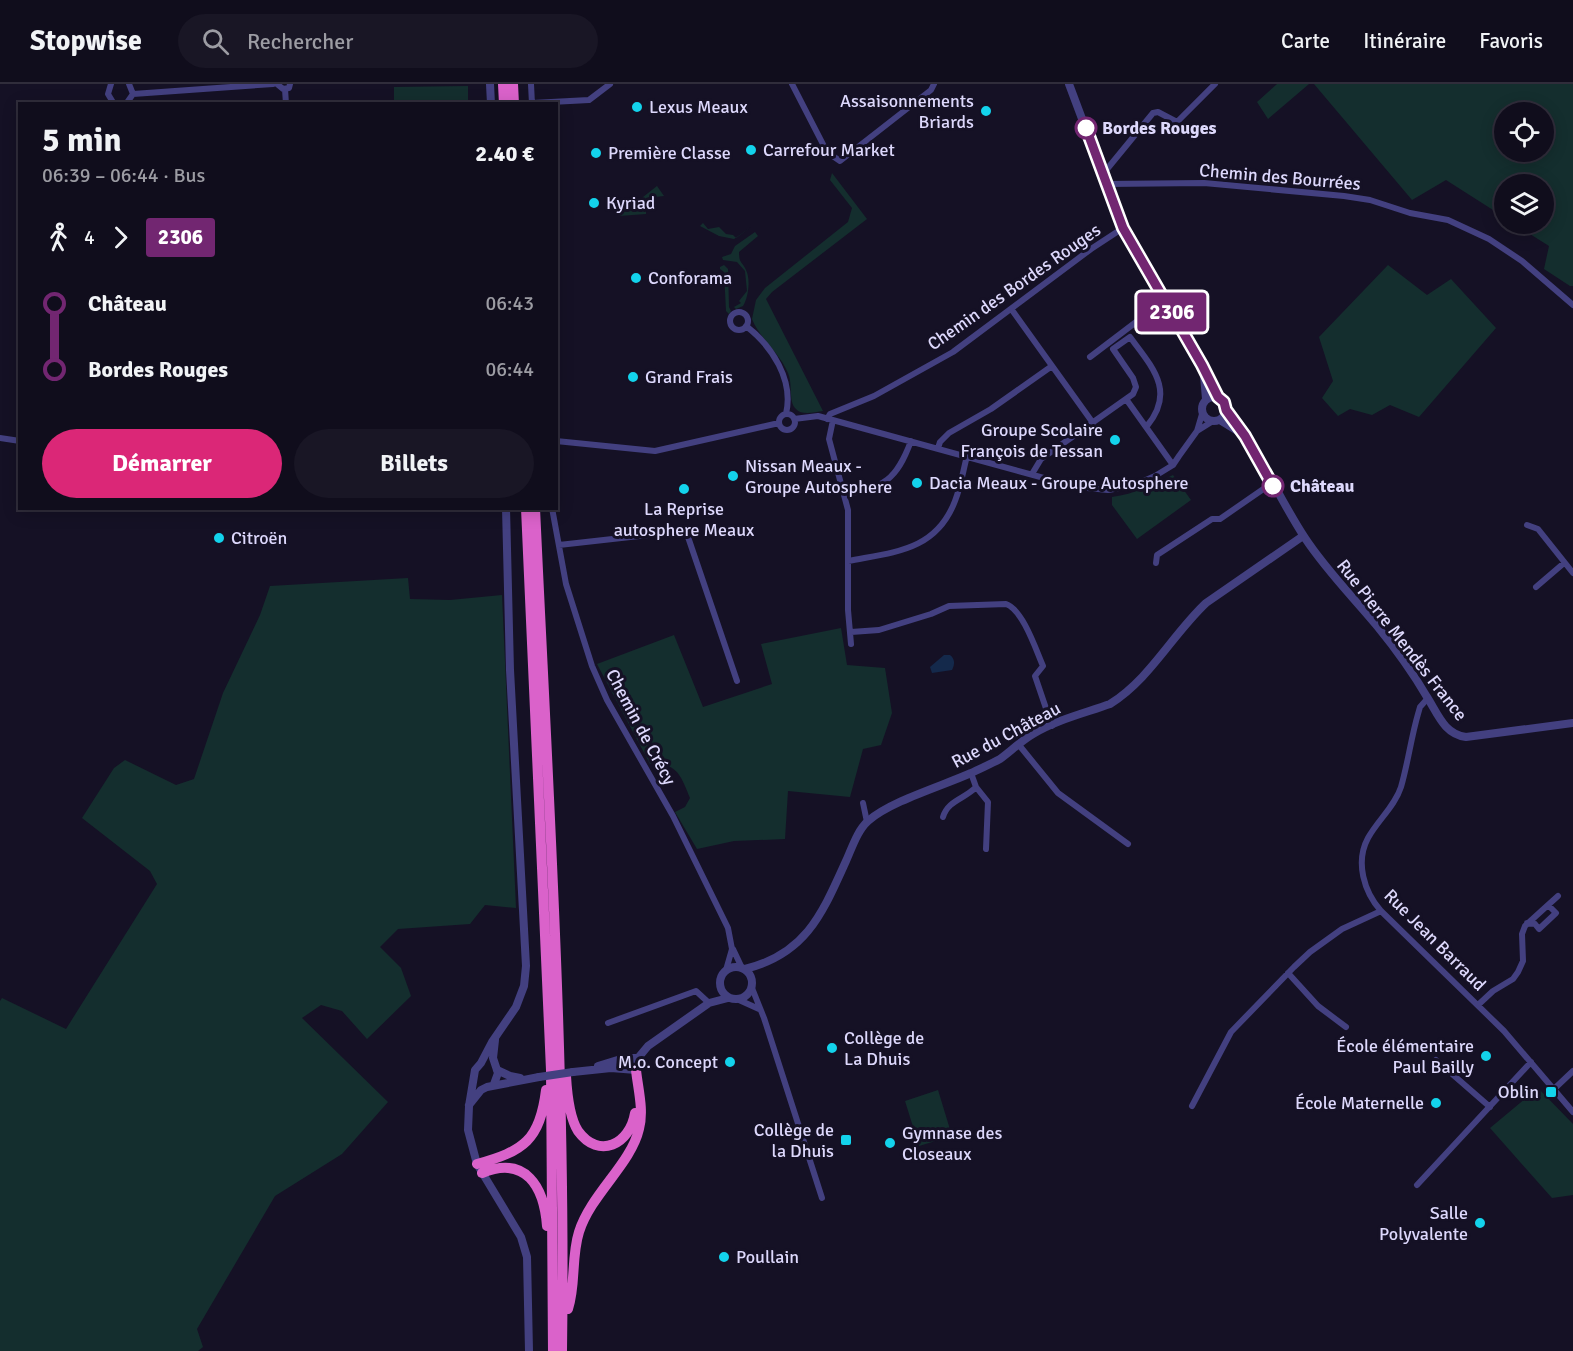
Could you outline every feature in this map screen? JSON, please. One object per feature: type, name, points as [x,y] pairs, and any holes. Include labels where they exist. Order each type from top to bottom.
[{"type":"highway","points":[[503,84],[504,102]]},
{"type":"highway","points":[[513,84],[514,102]]},
{"type":"highway","points":[[526,510],[551,1070],[553,1351]]},
{"type":"highway","points":[[535,510],[559,1033],[563,1187],[562,1351]]},
{"type":"highway","points":[[559,1033],[565,1039],[572,1118],[577,1130],[585,1139],[596,1144],[608,1145],[620,1142],[628,1134],[633,1124],[639,1095]]},
{"type":"highway","points":[[479,1168],[518,1149],[531,1138],[542,1111],[546,1080],[551,1070]]},
{"type":"highway","points":[[563,1317],[569,1308],[579,1231],[596,1198],[628,1153],[641,1120],[636,1070]]},
{"type":"highway","points":[[479,1168],[512,1169],[523,1172],[538,1188],[546,1216],[548,1296],[553,1304]]},
{"type":"street","points":[[111,84],[108,94],[113,102]]},
{"type":"street","points":[[129,84],[133,94]]},
{"type":"street","points":[[133,94],[275,84],[281,89],[288,87],[285,102]]},
{"type":"street","points":[[490,84],[491,102]]},
{"type":"street","points":[[531,84],[532,102]]},
{"type":"street","points":[[551,102],[589,100],[610,84]]},
{"type":"street","points":[[792,84],[827,152],[840,160],[931,90],[934,84]]},
{"type":"street","points":[[1103,174],[1153,113],[1158,112],[1177,122],[1215,84]]},
{"type":"street","points":[[1072,85],[1123,228],[1218,397],[1224,402],[1226,410],[1216,420],[1197,431]]},
{"type":"street","points":[[127,102],[133,94]]},
{"type":"street","name":"Chemin des Bourrées","points":[[1106,184],[1204,183],[1344,196],[1370,200],[1410,213],[1448,220],[1489,239],[1522,261],[1573,305]]},
{"type":"street","name":"Chemin des Bordes Rouges","points":[[830,419],[830,414],[874,396],[953,352],[1091,249],[1123,228]]},
{"type":"street","points":[[1090,357],[1165,300]]},
{"type":"street","points":[[1012,310],[1093,423]]},
{"type":"street","points":[[746,326],[771,352],[782,371],[787,382],[786,414]]},
{"type":"street","points":[[1032,474],[1041,459],[1133,394],[1136,387],[1113,349],[1130,337],[1152,368],[1161,387],[1160,401],[1155,416],[1147,426]]},
{"type":"street","points":[[1202,365],[1206,399]]},
{"type":"street","points":[[938,448],[940,442],[949,433],[991,409],[1052,366]]},
{"type":"street","points":[[786,414],[794,419],[818,416],[1088,489],[1108,490],[1132,486],[1173,465],[1197,431],[1202,414],[1202,404],[1206,399],[1218,397]]},
{"type":"street","points":[[1126,399],[1173,465]]},
{"type":"street","name":"Rue Pierre Mendès France","points":[[1226,410],[1303,536],[1379,628],[1428,698],[1441,722],[1457,736],[1466,737],[1573,723]]},
{"type":"street","points":[[786,414],[781,416],[779,423],[781,428],[789,429],[793,426],[794,419]]},
{"type":"street","points":[[1202,414],[1206,419],[1216,420]]},
{"type":"street","points":[[830,419],[830,439],[848,510],[851,644]]},
{"type":"street","name":"Rue Pierre Mendès France","points":[[1216,420],[1242,434]]},
{"type":"street","points":[[558,441],[656,451],[779,423]]},
{"type":"street","points":[[0,438],[18,441]]},
{"type":"street","points":[[844,495],[873,489],[886,482],[899,467],[911,441]]},
{"type":"street","points":[[848,561],[909,549],[930,538],[944,523],[951,511],[968,456]]},
{"type":"street","points":[[1156,563],[1157,555],[1212,519],[1220,519],[1272,483]]},
{"type":"street","points":[[506,510],[510,670],[526,966],[524,986],[516,1007],[475,1070],[468,1130],[479,1168],[521,1237],[527,1257],[529,1351]]},
{"type":"street","name":"Chemin de Crécy","points":[[552,510],[574,612],[592,666],[607,700],[672,816],[728,928],[732,949],[744,969]]},
{"type":"street","points":[[1527,525],[1538,529],[1573,573]]},
{"type":"street","points":[[559,545],[675,532],[687,534],[737,681]]},
{"type":"street","name":"Rue du Château","points":[[744,969],[764,964],[780,956],[793,948],[809,931],[820,915],[858,835],[867,822],[880,813],[920,794],[998,760],[1033,734],[1110,704],[1150,668],[1206,603],[1303,536]]},
{"type":"street","points":[[1536,587],[1563,563]]},
{"type":"street","points":[[851,632],[879,630],[932,614],[949,606],[1006,604],[1011,606],[1020,616],[1043,666],[1035,676],[1052,726]]},
{"type":"street","name":"Rue Jean Barraud","points":[[1428,698],[1420,707],[1401,788],[1368,838],[1363,854],[1364,881],[1368,894],[1381,912],[1479,1005],[1573,1112]]},
{"type":"street","points":[[1019,745],[1058,793],[1128,844]]},
{"type":"street","points":[[971,773],[976,787],[988,802],[986,849]]},
{"type":"street","points":[[943,817],[945,810],[951,804],[976,787]]},
{"type":"street","points":[[863,803],[867,822]]},
{"type":"street","points":[[1479,1005],[1493,991],[1513,979],[1523,961],[1522,934],[1527,923],[1558,896]]},
{"type":"street","points":[[1527,923],[1535,924],[1539,929],[1556,913],[1548,905]]},
{"type":"street","points":[[1192,1106],[1231,1032],[1288,973],[1310,952],[1342,930],[1381,912]]},
{"type":"street","points":[[710,1003],[721,976],[726,970],[732,949]]},
{"type":"street","points":[[726,970],[734,967],[744,969],[751,977],[752,988],[764,1018],[822,1198]]},
{"type":"street","points":[[1288,973],[1318,1006],[1346,1027]]},
{"type":"street","points":[[719,985],[728,998]]},
{"type":"street","points":[[739,999],[747,996],[752,988]]},
{"type":"street","points":[[608,1023],[696,991],[710,1003]]},
{"type":"street","points":[[474,1078],[479,1085],[490,1085],[588,1070],[611,1068],[636,1070],[638,1058],[648,1046],[710,1003],[728,998],[739,999],[759,1009]]},
{"type":"street","points":[[469,1106],[481,1090],[498,1077],[493,1049],[498,1033]]},
{"type":"street","points":[[588,1070],[624,1058],[638,1058]]},
{"type":"street","points":[[1436,1060],[1490,1107]]},
{"type":"street","points":[[1417,1185],[1531,1062]]},
{"type":"street","points":[[481,1063],[488,1063],[510,1076],[528,1079]]},
{"type":"street","points":[[1554,1089],[1573,1071]]},
{"type":"green space","points":[[1277,84],[1309,84],[1268,119],[1257,102]]},
{"type":"green space","points":[[1314,84],[1573,84],[1573,286],[1544,269],[1549,246],[1530,234],[1554,234],[1554,174],[1494,174],[1494,211],[1446,180],[1412,200]]},
{"type":"green space","points":[[468,86],[468,102],[394,102],[394,87]]},
{"type":"green space","points":[[832,173],[867,219],[766,299],[823,411],[805,413],[794,406],[788,373],[752,319],[756,300],[765,288],[848,222],[852,208],[830,180]]},
{"type":"green space","points":[[657,186],[664,196],[646,198],[646,214],[619,216]]},
{"type":"green space","points":[[703,223],[708,229],[719,227],[726,234],[736,238],[719,236],[700,226]]},
{"type":"green space","points":[[755,232],[758,236],[739,252],[740,261],[748,274],[749,284],[745,303],[736,309],[734,307],[741,303],[739,301],[747,291],[745,271],[737,262],[723,260],[722,257],[731,254],[735,246]]},
{"type":"green space","points":[[724,265],[728,269],[731,311],[729,314],[726,311],[724,272],[720,269]]},
{"type":"green space","points":[[1388,265],[1427,295],[1451,279],[1496,328],[1419,417],[1390,405],[1372,415],[1350,409],[1338,416],[1322,398],[1333,381],[1319,337]]},
{"type":"green space","points":[[1173,475],[1191,500],[1137,539],[1112,505],[1112,497],[1151,486]]},
{"type":"green space","points":[[408,578],[410,599],[450,600],[502,595],[516,908],[485,905],[470,924],[398,929],[380,947],[401,968],[411,996],[367,1039],[342,1011],[321,1005],[302,1018],[388,1102],[342,1154],[275,1196],[197,1329],[203,1347],[198,1351],[0,1351],[0,1001],[2,998],[66,1029],[157,884],[150,871],[82,818],[114,768],[125,760],[176,785],[194,779],[223,693],[260,615],[270,586]]},
{"type":"green space","points":[[841,628],[847,665],[885,668],[892,713],[881,745],[863,749],[850,797],[788,791],[785,839],[734,841],[697,849],[675,812],[685,807],[690,798],[681,777],[666,765],[650,764],[597,664],[674,635],[703,707],[772,684],[761,644]]},
{"type":"green space","points":[[1538,1088],[1573,1124],[1573,1195],[1552,1198],[1490,1128]]},
{"type":"green space","points":[[938,1090],[952,1136],[919,1146],[905,1101]]},
{"type":"water","points":[[944,655],[950,655],[953,658],[952,670],[932,673],[930,667]]},
{"type":"bus line","name":"2306","points":[[1086,128],[1123,228],[1218,397],[1224,402],[1226,410],[1245,436],[1273,486]]},
{"type":"place","name":"Lexus Meaux","points":[[637,107]]},
{"type":"place","name":"Assaisonnements Briards","points":[[986,111]]},
{"type":"place","name":"Bordes Rouges","points":[[1086,128]]},
{"type":"place","name":"Carrefour Market","points":[[751,150]]},
{"type":"place","name":"Première Classe","points":[[596,153]]},
{"type":"place","name":"Kyriad","points":[[594,203]]},
{"type":"place","name":"Conforama","points":[[636,278]]},
{"type":"place","name":"Grand Frais","points":[[633,377]]},
{"type":"place","name":"Groupe Scolaire François de Tessan","points":[[1115,440]]},
{"type":"place","name":"Nissan Meaux - Groupe Autosphere","points":[[733,476]]},
{"type":"place","name":"Dacia Meaux - Groupe Autosphere","points":[[917,483]]},
{"type":"place","name":"Château","points":[[1273,486]]},
{"type":"place","name":"La Reprise autosphere Meaux","points":[[684,489]]},
{"type":"place","name":"Citroën","points":[[219,538]]},
{"type":"place","name":"Collège de La Dhuis","points":[[832,1048]]},
{"type":"place","name":"École élémentaire Paul Bailly","points":[[1486,1056]]},
{"type":"place","name":"M.o. Concept","points":[[730,1062]]},
{"type":"place","name":"Oblin","points":[[1551,1092]]},
{"type":"place","name":"École Maternelle","points":[[1436,1103]]},
{"type":"place","name":"Collège de la Dhuis","points":[[846,1140]]},
{"type":"place","name":"Gymnase des Closeaux","points":[[890,1143]]},
{"type":"place","name":"Salle Polyvalente","points":[[1480,1223]]},
{"type":"place","name":"Poullain","points":[[724,1257]]}]
